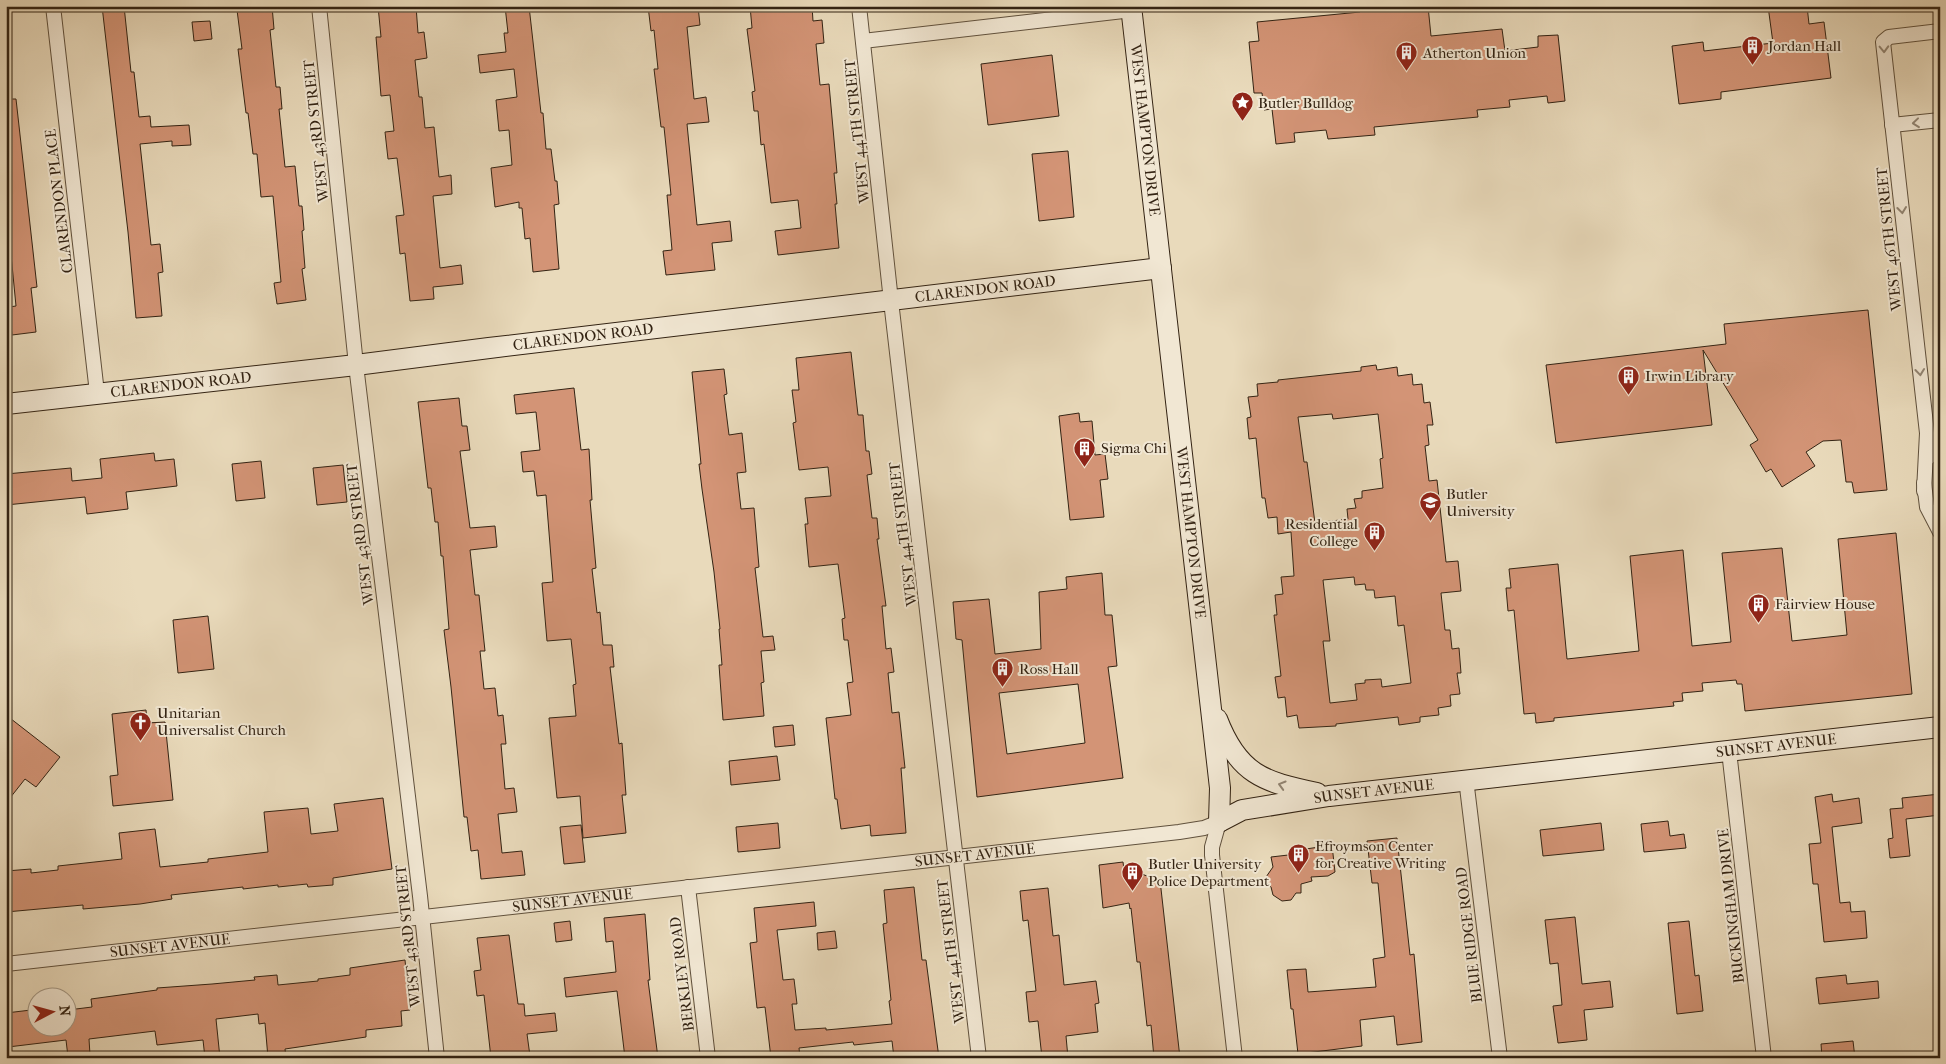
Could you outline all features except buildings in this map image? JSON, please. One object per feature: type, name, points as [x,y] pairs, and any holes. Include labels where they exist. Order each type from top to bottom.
[{"type":"street","name":"CLARENDON PLACE","points":[[53,6],[97,393]]},
{"type":"street","name":"WEST 43RD STREET","points":[[319,6],[356,365],[437,1058]]},
{"type":"street","name":"WEST 44TH STREET","points":[[859,6],[891,300],[979,1058]]},
{"type":"street","points":[[863,41],[1132,8]]},
{"type":"street","name":"WEST HAMPTON DRIVE","points":[[1132,8],[1220,788],[1219,822],[1212,854],[1235,1058]]},
{"type":"street","name":"WEST 46TH STREET","points":[[1924,491],[1927,433],[1883,42],[1889,37],[1940,30]]},
{"type":"street","points":[[1892,126],[1940,120]]},
{"type":"street","name":"CLARENDON ROAD","points":[[6,404],[356,365],[509,345],[1161,268]]},
{"type":"street","name":"WEST 46TH STREET","points":[[1940,436],[1934,444],[1925,467],[1924,491],[1932,519],[1940,532]]},
{"type":"street","points":[[1210,701],[1226,739],[1240,760],[1250,770],[1280,786],[1329,796]]},
{"type":"street","name":"SUNSET AVENUE","points":[[6,964],[1179,832],[1204,828],[1242,810],[1329,796],[1466,779],[1940,727]]},
{"type":"street","name":"BUCKINGHAM DRIVE","points":[[1729,751],[1764,1058]]},
{"type":"street","name":"BLUE RIDGE ROAD","points":[[1466,779],[1500,1058]]},
{"type":"street","name":"BERKLEY ROAD","points":[[688,886],[708,1058]]},
{"type":"place","name":"Jordan Hall","points":[[1752,65]]},
{"type":"place","name":"Atherton Union","points":[[1407,72]]},
{"type":"place","name":"Butler Bulldog","points":[[1242,122]]},
{"type":"place","name":"Irwin Library","points":[[1629,395]]},
{"type":"place","name":"Sigma Chi","points":[[1085,467]]},
{"type":"place","name":"Butler University","points":[[1430,522]]},
{"type":"place","name":"Residential College","points":[[1374,552]]},
{"type":"place","name":"Fairview House","points":[[1759,623]]},
{"type":"place","name":"Ross Hall","points":[[1003,688]]},
{"type":"place","name":"Unitarian Universalist Church","points":[[141,741]]},
{"type":"place","name":"Efroymson Center for Creative Writing","points":[[1299,874]]},
{"type":"place","name":"Butler University Police Department","points":[[1132,892]]}]
